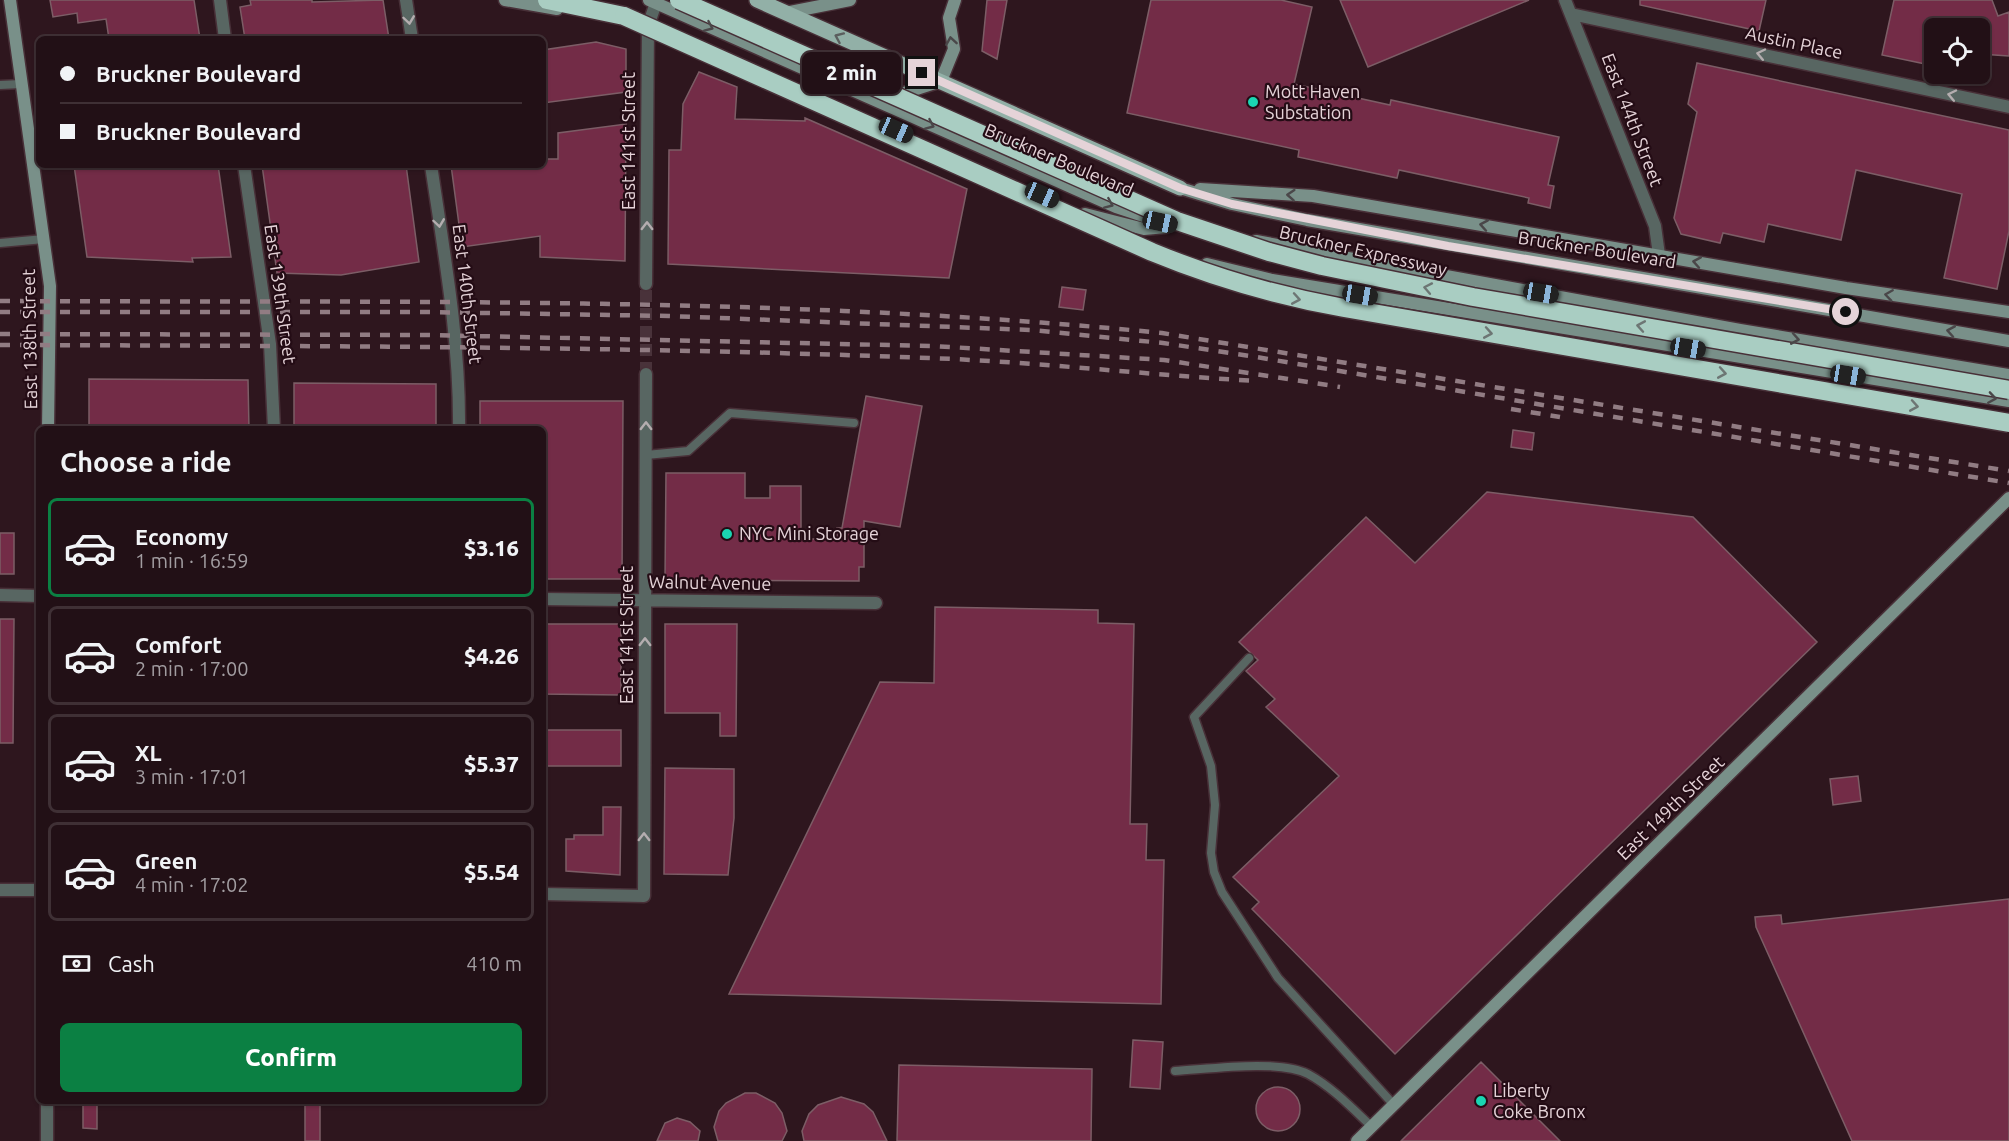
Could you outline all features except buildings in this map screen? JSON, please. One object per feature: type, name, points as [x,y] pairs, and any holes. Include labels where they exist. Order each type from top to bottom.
[{"type":"highway","points":[[547,0],[624,16]]},
{"type":"highway","points":[[587,0],[1152,252],[1234,283],[1282,296],[1344,308],[2009,423]]},
{"type":"highway","name":"Bruckner Expressway","points":[[679,0],[1177,221],[1269,252],[1323,267],[1473,297],[2009,390]]},
{"type":"main road","name":"East 138th Street","points":[[10,0],[50,286],[48,426]]},
{"type":"main road","name":"Bruckner Boulevard","points":[[505,0],[648,26],[704,42],[1179,255],[1239,273],[2009,401]]},
{"type":"main road","name":"Bruckner Boulevard","points":[[757,0],[1180,188],[1232,204],[1306,220],[2009,341]]},
{"type":"main road","points":[[785,13],[850,0]]},
{"type":"main road","points":[[877,102],[941,81],[954,49],[949,18],[955,0]]},
{"type":"main road","name":"Bruckner Boulevard","points":[[654,1],[1116,207],[1179,226],[2009,375]]},
{"type":"main road","name":"Bruckner Boulevard","points":[[1180,188],[1313,196],[1846,288],[2009,312]]},
{"type":"main road","points":[[1085,214],[1144,229],[1179,226]]},
{"type":"main road","points":[[1473,280],[1582,331]]},
{"type":"main road","name":"East 149th Street","points":[[1358,1141],[1918,591],[2009,498]]},
{"type":"street","points":[[220,0],[225,36]]},
{"type":"street","points":[[406,0],[412,36]]},
{"type":"street","name":"East 144th Street","points":[[1566,0],[1655,226],[1659,255]]},
{"type":"street","name":"East 141st Street","points":[[646,284],[648,26],[654,1]]},
{"type":"street","name":"Austin Place","points":[[1571,14],[2009,107]]},
{"type":"street","name":"East 139th Street","points":[[244,168],[270,344],[274,426]]},
{"type":"street","name":"East 140th Street","points":[[431,168],[457,346],[459,426]]},
{"type":"street","name":"East 141st Street","points":[[546,894],[644,896],[646,375]]},
{"type":"street","points":[[0,595],[36,596]]},
{"type":"street","name":"Walnut Avenue","points":[[546,599],[876,603]]},
{"type":"street","points":[[0,890],[36,890]]},
{"type":"street","points":[[47,1104],[47,1140]]},
{"type":"lane","points":[[0,85],[21,84]]},
{"type":"lane","points":[[0,243],[44,239]]},
{"type":"lane","points":[[645,455],[688,451],[730,413],[854,423]]},
{"type":"lane","points":[[1249,658],[1194,717],[1211,766],[1215,805],[1211,853],[1214,872],[1239,921],[1278,978],[1394,1105]]},
{"type":"lane","points":[[1175,1071],[1259,1066],[1306,1073],[1333,1091],[1372,1127]]},
{"type":"tunnel","points":[[646,284],[646,374]]},
{"type":"railway","points":[[0,301],[436,302],[727,307],[872,312],[1162,333],[2009,471]]},
{"type":"railway","points":[[0,312],[427,312],[669,316],[1031,330],[1163,343],[1250,356],[2009,483]]},
{"type":"railway","points":[[0,334],[428,335],[933,346],[1164,360],[1340,387]]},
{"type":"railway","points":[[0,345],[464,347],[813,354],[970,360],[1257,381]]},
{"type":"railway","points":[[1511,409],[1560,417]]},
{"type":"place","name":"Mott Haven Substation","points":[[1253,102]]},
{"type":"place","name":"NYC Mini Storage","points":[[727,534]]},
{"type":"place","name":"Liberty Coke Bronx","points":[[1481,1101]]},
{"type":"route","points":[[922,73],[1180,188],[1232,204],[1448,246],[1846,312]]}]
